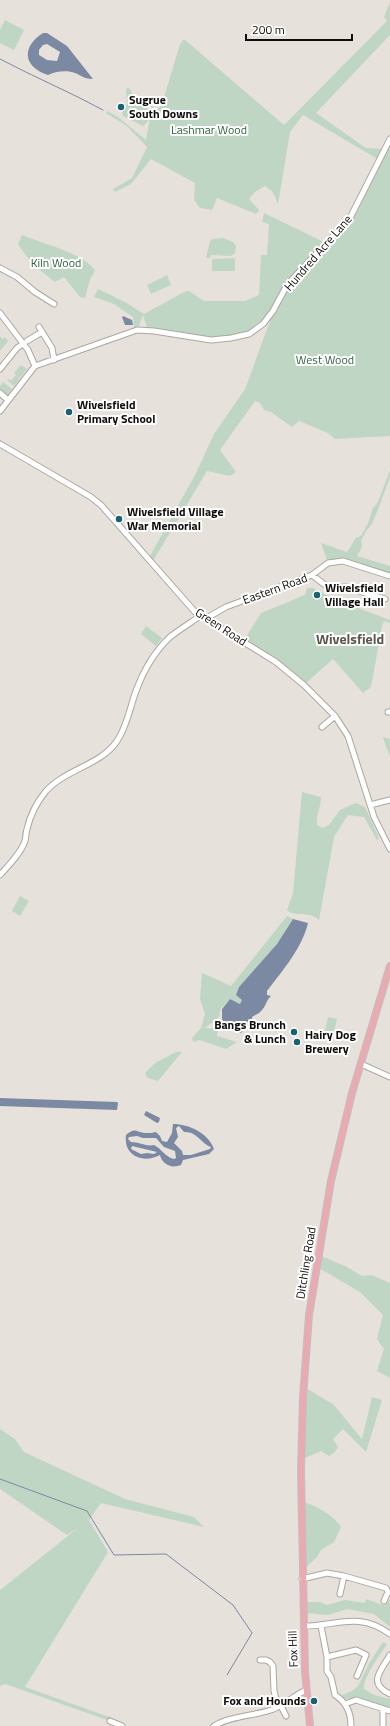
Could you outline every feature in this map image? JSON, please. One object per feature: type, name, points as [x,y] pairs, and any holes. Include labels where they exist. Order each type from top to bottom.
[{"type":"main road","name":"Ditchling Road","points":[[302,1571],[301,1470],[303,1397],[309,1315],[331,1181],[352,1093],[390,966]]},
{"type":"main road","name":"Fox Hill","points":[[302,1571],[306,1690],[310,1726]]},
{"type":"street","name":"Hundred Acre Lane","points":[[35,366],[137,330],[154,331],[211,340],[250,334],[262,324],[273,311],[286,285],[350,218],[390,139]]},
{"type":"street","points":[[0,268],[17,277],[35,292],[54,304]]},
{"type":"street","points":[[0,313],[25,342],[35,366],[0,411]]},
{"type":"street","points":[[0,369],[17,348],[40,330],[52,348],[54,360]]},
{"type":"street","points":[[0,393],[8,400]]},
{"type":"street","name":"Green Road","points":[[0,444],[91,497],[101,505],[146,555],[185,602],[202,618],[283,668],[304,685],[335,716],[352,743],[370,805],[381,833],[390,849]]},
{"type":"street","name":"Eastern Road","points":[[0,875],[25,841],[27,828],[33,811],[45,793],[64,775],[92,762],[116,743],[137,689],[156,654],[172,636],[202,618],[226,607],[312,575],[328,563],[343,561],[390,576]]},
{"type":"street","points":[[312,575],[329,588],[346,587],[385,599]]},
{"type":"street","points":[[322,727],[335,716]]},
{"type":"street","points":[[370,805],[390,800]]},
{"type":"street","points":[[361,1064],[390,1077]]},
{"type":"street","points":[[302,1579],[327,1573],[344,1576],[386,1588],[388,1592],[384,1601]]},
{"type":"street","points":[[340,1594],[344,1576]]},
{"type":"street","points":[[304,1626],[321,1626],[354,1620],[364,1622],[390,1634]]},
{"type":"street","points":[[321,1626],[327,1657],[327,1671],[331,1677],[335,1695],[342,1699],[345,1704],[351,1718],[351,1726]]},
{"type":"street","points":[[327,1657],[356,1650],[366,1655],[357,1676]]},
{"type":"street","points":[[390,1655],[388,1662],[377,1676],[377,1682],[380,1688],[390,1694]]},
{"type":"street","points":[[263,1658],[270,1662],[272,1666],[274,1691],[279,1706],[286,1716]]},
{"type":"street","points":[[214,1726],[227,1720],[253,1716],[279,1706],[306,1690]]},
{"type":"street","points":[[345,1704],[356,1700],[380,1707],[383,1710],[390,1711]]},
{"type":"street","points":[[383,1710],[383,1726]]},
{"type":"street","points":[[110,1721],[122,1726]]},
{"type":"green space","name":"West Wood","points":[[390,2],[390,35],[316,113],[366,148],[385,149],[390,139],[390,436],[335,439],[328,433],[299,421],[292,427],[271,412],[264,410],[260,403],[255,401],[220,450],[236,472],[230,476],[207,471],[153,561],[150,556],[195,475],[214,434],[245,389],[273,313],[249,334],[211,340],[148,331],[143,315],[137,330],[131,332],[134,327],[133,317],[114,304],[94,297],[98,289],[125,302],[144,314],[186,291],[189,291],[204,301],[245,301],[259,295],[261,255],[267,255],[269,224],[262,222],[264,213],[330,245],[350,218],[379,160],[303,115],[290,132],[278,204],[273,192],[265,186],[255,192],[249,199],[259,210],[256,214],[217,198],[212,210],[200,208],[194,200],[195,183],[151,159],[131,184],[115,192],[113,189],[132,178],[147,147],[127,126],[106,113],[107,111],[118,117],[146,140],[152,106],[157,110],[162,104],[180,44],[184,39],[284,125],[387,21],[384,17]]},
{"type":"green space","points":[[5,20],[24,30],[14,50],[0,43],[0,30]]},
{"type":"green space","points":[[128,88],[133,95],[148,109],[148,121],[143,126],[123,116],[122,112],[127,103],[126,89]]},
{"type":"green space","name":"Kiln Wood","points":[[22,235],[73,254],[90,265],[95,271],[90,279],[85,298],[80,297],[64,277],[55,282],[35,265],[18,244]]},
{"type":"green space","points":[[223,238],[233,242],[236,246],[235,253],[231,256],[211,255],[210,258],[206,258],[210,241],[213,239]]},
{"type":"green space","points":[[235,258],[235,271],[212,271],[212,259]]},
{"type":"green space","points":[[167,275],[171,285],[151,294],[147,285]]},
{"type":"green space","points":[[0,336],[2,339],[5,337],[8,341],[0,351]]},
{"type":"green space","points":[[21,365],[27,369],[20,378],[14,373]]},
{"type":"green space","points":[[16,375],[20,379],[14,386],[7,380],[9,379],[11,381]]},
{"type":"green space","points":[[3,382],[12,389],[7,396],[0,390],[0,386]]},
{"type":"green space","points":[[390,470],[390,477],[379,507],[372,524],[366,531],[361,541],[362,547],[357,556],[390,566],[390,576],[343,561],[328,563],[321,543],[347,552],[356,538],[361,536],[368,523]]},
{"type":"green space","points":[[307,588],[313,588],[332,598],[390,620],[390,623],[384,621],[382,626],[371,687],[363,693],[333,659],[306,683],[282,664],[244,640],[261,613],[305,595]]},
{"type":"green space","points":[[146,626],[162,638],[156,646],[141,634]]},
{"type":"green space","points":[[383,737],[390,739],[390,755],[386,746]]},
{"type":"green space","points":[[302,792],[321,797],[317,825],[323,828],[329,825],[340,810],[356,803],[365,807],[379,838],[377,840],[364,817],[348,815],[334,837],[319,920],[310,915],[294,914],[287,910],[293,893]]},
{"type":"green space","points":[[20,896],[29,901],[20,916],[12,911]]},
{"type":"green space","points":[[287,916],[293,919],[277,944],[239,987],[236,995],[243,1000],[240,1004],[230,999],[221,1008],[219,1017],[205,1028],[218,1029],[217,1036],[237,1042],[226,1049],[199,1040],[194,1042],[192,1038],[201,1028],[205,1014],[200,999],[202,973],[231,986]]},
{"type":"green space","points":[[328,1017],[337,1019],[333,1037],[324,1035]]},
{"type":"green space","points":[[176,1052],[182,1052],[158,1081],[148,1078],[145,1073],[155,1063]]},
{"type":"green space","points":[[319,1255],[345,1266],[362,1276],[372,1275],[390,1283],[390,1378],[377,1371],[384,1349],[377,1339],[383,1315],[360,1292],[317,1267]]},
{"type":"green space","points":[[304,1387],[333,1404],[362,1439],[372,1397],[382,1400],[366,1452],[343,1429],[333,1439],[338,1447],[334,1453],[329,1456],[321,1451],[301,1460]]},
{"type":"green space","points":[[0,1429],[15,1439],[24,1452],[125,1499],[194,1517],[204,1527],[101,1503],[89,1520],[108,1552],[25,1687],[112,1718],[110,1721],[5,1684],[0,1686],[0,1590],[78,1528],[67,1535],[0,1489]]},
{"type":"green space","points":[[302,1502],[324,1511],[341,1527],[334,1542],[321,1550],[317,1557],[302,1571]]},
{"type":"green space","points":[[366,1599],[385,1606],[390,1599],[390,1627],[374,1614],[347,1609],[328,1615],[306,1613],[306,1602],[320,1602],[327,1605],[345,1600],[365,1603]]},
{"type":"green space","points":[[383,1642],[387,1644],[369,1672],[364,1684],[364,1689],[374,1695],[390,1699],[390,1709],[357,1697],[345,1699],[342,1695],[352,1691],[358,1686],[370,1662]]},
{"type":"water","points":[[43,33],[47,33],[67,46],[93,79],[86,78],[69,71],[48,75],[34,67],[30,62],[28,50],[36,38]],"holes":[[[47,44],[60,52],[57,61],[47,60],[39,55],[39,50],[43,45]]]},
{"type":"water","points":[[123,316],[132,320],[133,325],[125,325]]},
{"type":"water","points":[[293,919],[308,923],[297,950],[267,991],[267,995],[271,996],[263,1009],[252,1017],[252,1020],[241,1033],[230,1029],[222,1019],[222,1009],[230,999],[240,1004],[242,1000],[236,995],[239,987],[277,944]]},
{"type":"water","points":[[0,1098],[118,1103],[117,1110],[0,1106]]},
{"type":"water","points":[[146,1111],[160,1118],[159,1122],[157,1123],[144,1115]]},
{"type":"water","points":[[173,1124],[179,1124],[197,1130],[207,1138],[214,1149],[209,1154],[183,1160],[181,1165],[170,1166],[163,1161],[160,1155],[147,1159],[136,1156],[131,1153],[126,1142],[126,1135],[134,1131],[145,1133],[156,1132],[162,1141],[167,1142],[172,1133]],"holes":[[[179,1126],[184,1132],[195,1135],[211,1147],[210,1149],[191,1155],[183,1155],[182,1151],[174,1143],[178,1137],[176,1128]],[[137,1136],[143,1138],[156,1138],[164,1147],[175,1151],[176,1158],[174,1159],[168,1157],[154,1145],[131,1142],[128,1139],[129,1137]],[[132,1146],[157,1152],[154,1154],[141,1154],[131,1149]]]},
{"type":"waterway","points":[[0,59],[103,110]]},
{"type":"waterway","points":[[0,1479],[87,1511],[114,1555],[166,1554],[233,1605],[252,1633],[227,1675]]},
{"type":"place","name":"Sugrue South Downs","points":[[121,107]]},
{"type":"place","name":"Wivelsfield Primary School","points":[[69,412]]},
{"type":"place","name":"Wivelsfield Village War Memorial","points":[[119,519]]},
{"type":"place","name":"Wivelsfield Village Hall","points":[[317,595]]},
{"type":"place","name":"Bangs Brunch & Lunch","points":[[294,1032]]},
{"type":"place","name":"Hairy Dog Brewery","points":[[297,1042]]},
{"type":"place","name":"Fox and Hounds","points":[[314,1701]]},
{"type":"district","name":"Wivelsfield","points":[[350,639]]},
{"type":"park label","name":"Lashmar Wood","points":[[209,130]]}]
